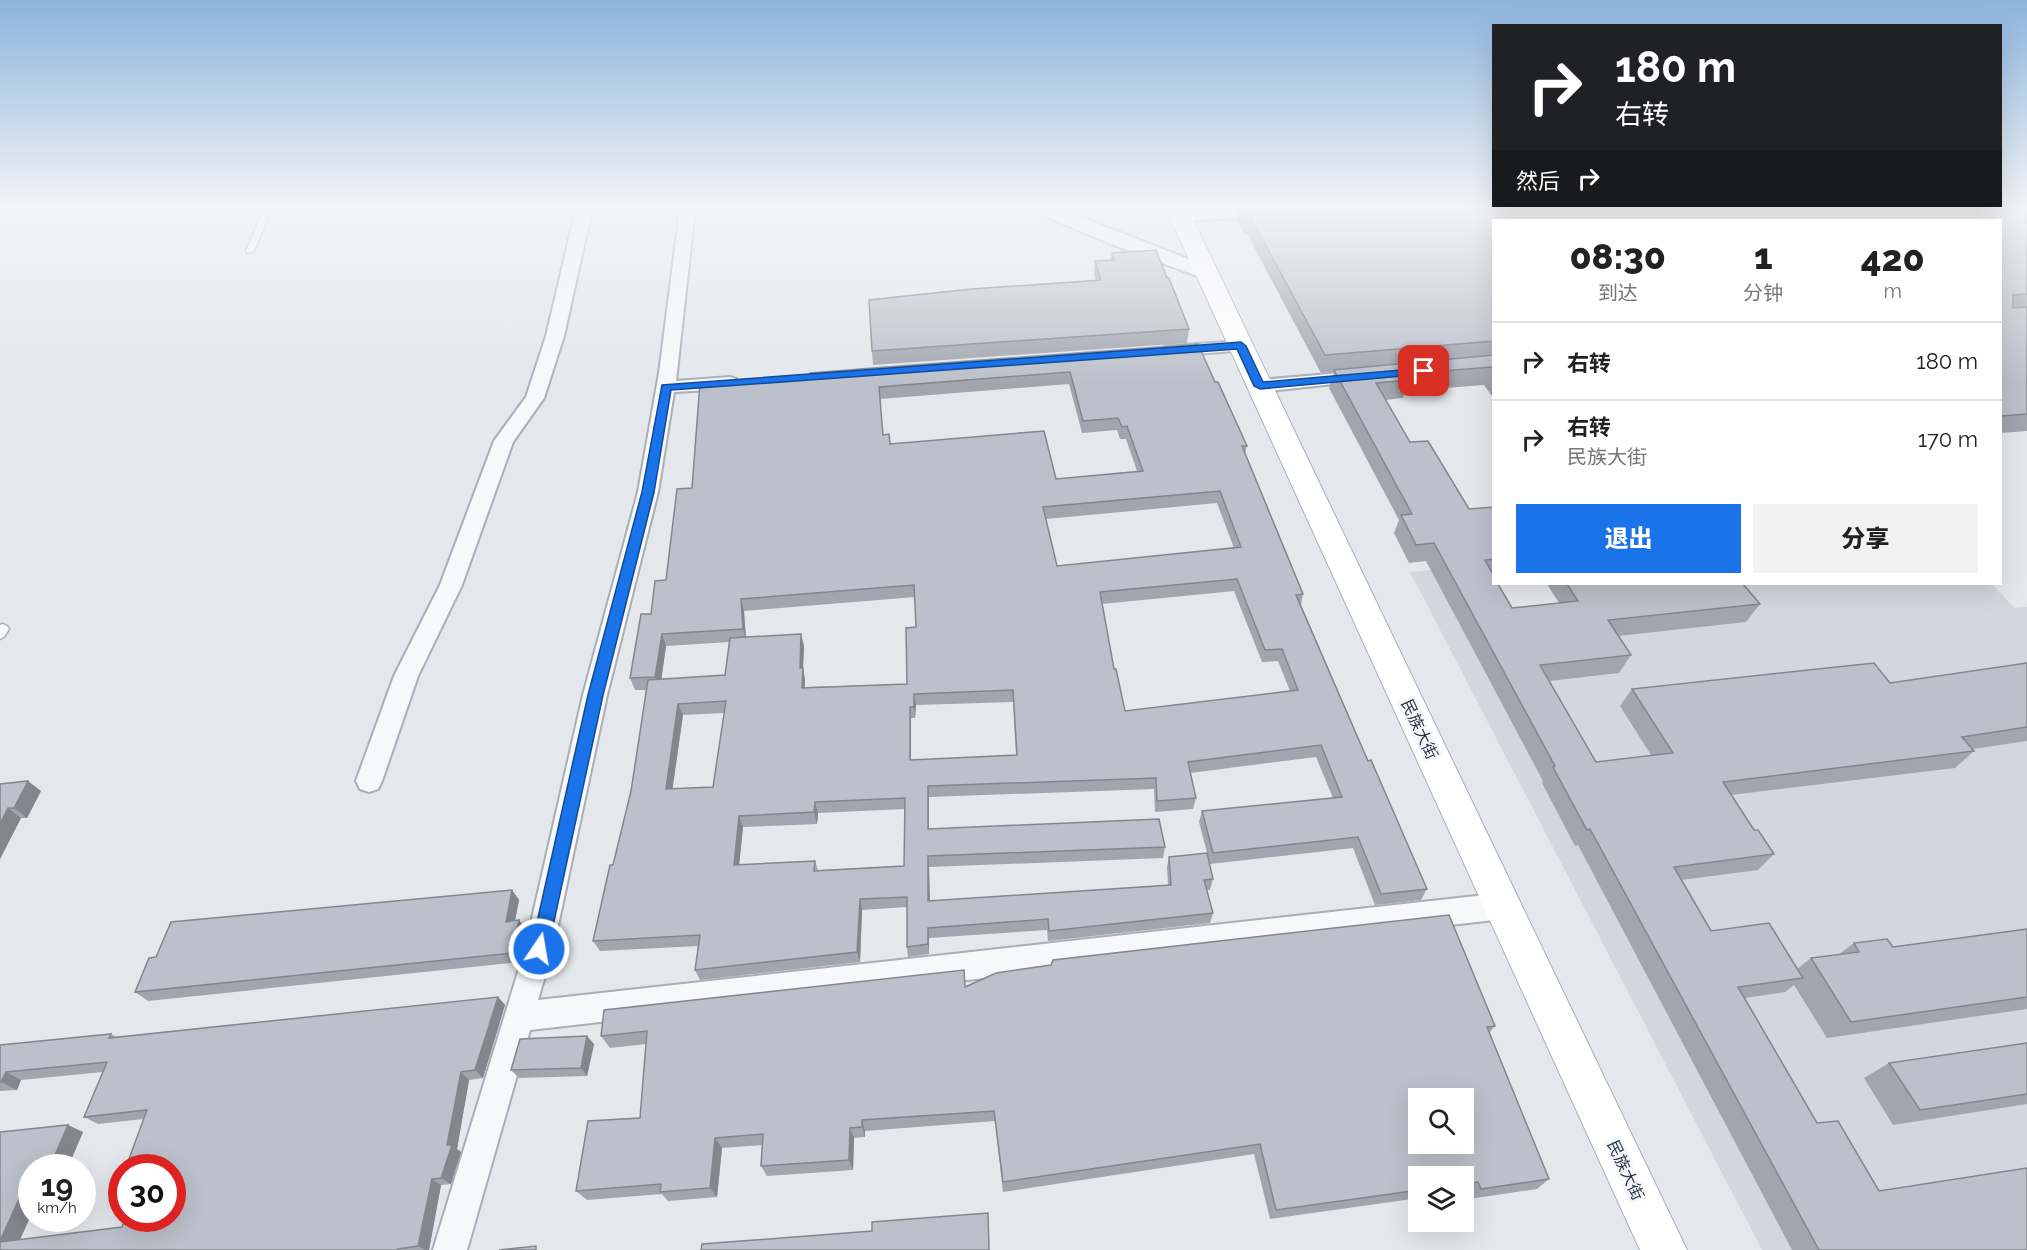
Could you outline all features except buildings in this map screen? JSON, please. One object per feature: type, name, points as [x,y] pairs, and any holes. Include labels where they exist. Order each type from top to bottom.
[{"type":"main road","name":"民族大街","points":[[1204,267],[1664,1250]]},
{"type":"street","points":[[369,781],[406,676],[451,585],[504,441],[535,398],[555,336],[571,267]]},
{"type":"street","points":[[450,1250],[539,949],[596,695],[648,492],[666,387],[680,267]]},
{"type":"street","points":[[1192,267],[1207,273]]},
{"type":"street","points":[[1147,352],[1241,346]]},
{"type":"street","points":[[1260,386],[1377,375]]},
{"type":"street","points":[[666,387],[748,381]]},
{"type":"street","points":[[519,1017],[1503,906]]},
{"type":"shaded area","points":[[1472,566],[1498,610],[1732,585],[1993,585],[2015,608],[2027,607],[2027,1250],[1762,1250],[1410,572]]},
{"type":"route","points":[[539,949],[596,695],[648,492],[666,387],[1241,346],[1260,386],[1424,371]]}]
